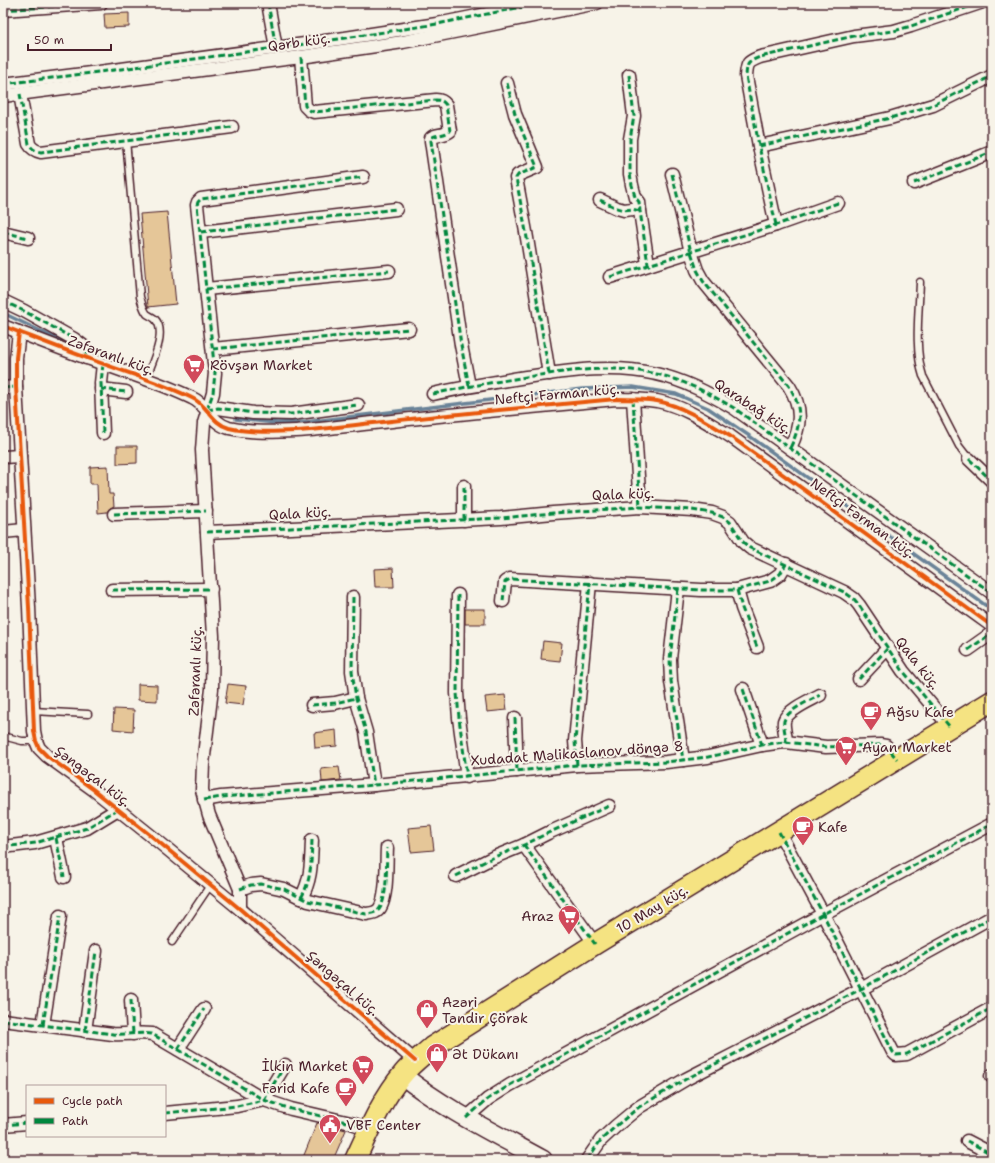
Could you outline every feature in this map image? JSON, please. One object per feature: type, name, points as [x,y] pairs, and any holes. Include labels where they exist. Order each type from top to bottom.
[{"type":"main road","name":"10 May küç.","points":[[361,1158],[369,1129],[389,1094],[402,1075],[415,1061],[432,1047],[595,944],[992,701]]},
{"type":"street","points":[[5,8],[101,3]]},
{"type":"street","points":[[268,3],[276,48]]},
{"type":"street","name":"Qərb küç.","points":[[3,84],[276,48],[437,24],[542,3]]},
{"type":"street","name":"Qərb küç.","points":[[3,96],[301,57],[403,42],[597,3]]},
{"type":"street","points":[[776,225],[746,76],[746,67],[749,62],[760,57],[848,38],[894,31],[980,3]]},
{"type":"street","points":[[301,57],[305,106],[314,112],[436,100],[441,100],[446,105],[450,131],[446,134],[433,136],[431,141],[461,345],[469,386]]},
{"type":"street","points":[[629,75],[634,116],[630,138],[630,174],[635,197],[639,202],[648,264]]},
{"type":"street","points":[[759,146],[897,116],[933,105],[992,76]]},
{"type":"street","points":[[507,83],[517,120],[537,164],[537,167],[518,175],[516,178],[516,184],[521,204],[549,374]]},
{"type":"street","points":[[20,94],[31,148],[35,151],[41,152],[232,127]]},
{"type":"street","points":[[914,184],[992,152]]},
{"type":"street","points":[[672,174],[691,252],[697,270],[703,281],[790,386],[796,396],[800,415],[795,438],[790,448]]},
{"type":"street","points":[[358,405],[291,414],[253,413],[218,408],[207,410],[215,384],[215,373],[197,205],[201,199],[363,177]]},
{"type":"street","points":[[600,200],[624,210],[632,209],[640,211]]},
{"type":"street","points":[[610,277],[776,225],[838,203]]},
{"type":"street","points":[[201,232],[396,209]]},
{"type":"street","points":[[3,232],[28,238]]},
{"type":"street","points":[[206,289],[389,271]]},
{"type":"street","points":[[3,301],[24,311],[82,345],[86,350],[86,358]]},
{"type":"street","name":"Zəfəranlı küç.","points":[[3,326],[146,379],[192,398],[202,404],[207,410],[204,423],[202,450],[211,589],[213,666],[212,689],[202,780],[204,800],[240,889],[240,909]]},
{"type":"street","points":[[213,349],[409,330]]},
{"type":"street","name":"Şəngəçal küç.","points":[[19,332],[16,358],[16,387],[29,607],[34,731],[39,748],[46,756],[94,790],[211,884],[415,1061]]},
{"type":"street","points":[[103,364],[101,375],[103,433]]},
{"type":"street","name":"Qarabağ küç.","points":[[433,394],[469,386],[549,374],[618,368],[658,374],[680,381],[713,396],[734,408],[992,593]]},
{"type":"street","points":[[3,388],[16,387]]},
{"type":"street","points":[[101,389],[126,392]]},
{"type":"street","points":[[633,399],[640,507]]},
{"type":"street","name":"Neftçi Fərman küç.","points":[[207,410],[215,421],[228,427],[241,430],[270,432],[309,430],[474,412],[633,399],[657,401],[668,404],[683,409],[709,423],[992,626]]},
{"type":"street","points":[[3,457],[20,456]]},
{"type":"street","points":[[969,459],[992,480]]},
{"type":"street","points":[[464,486],[464,520]]},
{"type":"street","name":"Qala küç.","points":[[207,532],[501,518],[560,512],[640,507],[692,510],[712,513],[723,517],[730,522],[743,542],[750,548],[844,592],[854,599],[903,671],[950,727]]},
{"type":"street","points":[[114,514],[206,511]]},
{"type":"street","points":[[3,532],[24,530]]},
{"type":"street","points":[[503,601],[505,582],[510,579],[678,589],[737,590],[770,581],[780,574],[786,564]]},
{"type":"street","points":[[576,765],[575,741],[590,583]]},
{"type":"street","points":[[112,590],[211,589]]},
{"type":"street","points":[[678,589],[670,659],[670,681],[683,760]]},
{"type":"street","points":[[737,590],[742,608],[757,647]]},
{"type":"street","points":[[458,595],[457,693],[466,777]]},
{"type":"street","points":[[353,597],[352,671],[356,698],[366,732],[374,785]]},
{"type":"street","points":[[968,650],[992,633]]},
{"type":"street","points":[[858,679],[887,649]]},
{"type":"street","points":[[743,689],[762,745]]},
{"type":"street","points":[[786,742],[784,722],[786,716],[793,710],[820,695]]},
{"type":"street","points":[[312,705],[335,703],[356,698]]},
{"type":"street","points":[[515,718],[517,771]]},
{"type":"street","name":"Xudadat Məlikaslanov döngə 8","points":[[204,800],[221,797],[466,777],[576,765],[652,763],[683,760],[708,757],[762,745],[786,742],[826,747],[880,745],[886,746],[897,759]]},
{"type":"street","points":[[456,876],[492,858],[609,806]]},
{"type":"street","points":[[3,847],[35,843],[87,828],[118,809]]},
{"type":"street","points":[[466,1118],[488,1099],[510,1085],[823,914],[992,824]]},
{"type":"street","points":[[779,832],[823,914],[893,1052],[896,1055],[907,1054],[992,1008]]},
{"type":"street","points":[[56,838],[64,877]]},
{"type":"street","points":[[301,898],[306,889],[310,874],[312,840]]},
{"type":"street","points":[[524,845],[595,944]]},
{"type":"street","points":[[240,889],[250,885],[261,884],[284,889],[301,898],[321,905],[366,914],[374,913],[380,908],[384,894],[387,848]]},
{"type":"street","points":[[43,1025],[60,916]]},
{"type":"street","points":[[586,1160],[601,1140],[639,1107],[686,1079],[861,989],[992,917]]},
{"type":"street","points":[[85,1031],[96,951]]},
{"type":"street","points":[[131,1000],[133,1034]]},
{"type":"street","points":[[178,1049],[204,1009]]},
{"type":"street","points":[[3,1020],[113,1034],[152,1034],[264,1100],[291,1109],[352,1123],[369,1129]]},
{"type":"street","points":[[166,1113],[237,1106],[264,1100],[285,1065]]},
{"type":"street","points":[[402,1075],[415,1086],[466,1118],[543,1160]]},
{"type":"street","points":[[3,1125],[26,1123]]},
{"type":"street","points":[[967,1141],[992,1154]]},
{"type":"lane","points":[[126,140],[140,297],[143,308],[156,320],[160,337],[146,379]]},
{"type":"lane","points":[[920,282],[918,350],[923,376],[959,446],[969,459]]},
{"type":"lane","points":[[33,711],[88,714]]},
{"type":"lane","points":[[3,736],[22,741],[36,741]]},
{"type":"lane","points":[[172,942],[211,884]]},
{"type":"building","points":[[129,13],[129,27],[105,28],[104,14]]},
{"type":"building","points":[[167,212],[176,304],[148,307],[140,214]]},
{"type":"building","points":[[117,446],[137,446],[137,463],[117,464]]},
{"type":"building","points":[[108,466],[109,494],[113,494],[114,506],[107,512],[98,513],[97,484],[90,484],[90,467]]},
{"type":"building","points":[[393,568],[394,587],[375,587],[374,569]]},
{"type":"building","points":[[465,609],[485,609],[485,624],[465,624]]},
{"type":"building","points":[[543,641],[562,643],[560,661],[541,659]]},
{"type":"building","points":[[138,684],[157,685],[157,701],[138,700]]},
{"type":"building","points":[[228,684],[246,686],[243,705],[225,703]]},
{"type":"building","points":[[505,695],[507,710],[487,712],[485,697]]},
{"type":"building","points":[[114,709],[134,710],[133,731],[113,729]]},
{"type":"building","points":[[336,730],[337,746],[315,748],[314,733]]},
{"type":"building","points":[[339,767],[341,780],[322,782],[321,769]]},
{"type":"building","points":[[431,826],[434,850],[411,852],[408,828]]},
{"type":"building","points":[[317,1123],[346,1130],[333,1160],[302,1160]]},
{"type":"waterway","points":[[383,39],[412,34]]},
{"type":"waterway","points":[[3,313],[61,341]]},
{"type":"waterway","points":[[236,419],[277,423],[306,422],[582,389],[633,387],[676,394],[708,408],[748,435],[992,610]]},
{"type":"marked path","points":[[3,10],[101,3]]},
{"type":"marked path","points":[[268,3],[276,48]]},
{"type":"marked path","points":[[3,84],[312,43],[437,24],[542,3]]},
{"type":"marked path","points":[[776,225],[746,76],[749,63],[760,57],[854,36],[894,31],[980,3]]},
{"type":"marked path","points":[[301,57],[305,106],[314,112],[436,100],[442,101],[446,105],[450,131],[431,138],[431,141],[461,345],[469,386]]},
{"type":"marked path","points":[[629,75],[634,116],[630,139],[630,174],[635,197],[639,202],[648,264]]},
{"type":"marked path","points":[[759,146],[890,118],[933,105],[992,76]]},
{"type":"marked path","points":[[507,83],[515,114],[537,167],[518,175],[516,178],[549,374]]},
{"type":"marked path","points":[[20,94],[29,144],[34,150],[41,152],[232,127]]},
{"type":"marked path","points":[[914,183],[992,152]]},
{"type":"marked path","points":[[672,174],[691,252],[697,270],[703,281],[794,394],[797,402],[799,417],[794,440],[790,448]]},
{"type":"marked path","points":[[207,410],[213,393],[215,373],[197,205],[198,202],[201,199],[363,177]]},
{"type":"marked path","points":[[600,200],[624,210],[632,209],[640,211]]},
{"type":"marked path","points":[[610,277],[776,225],[838,203]]},
{"type":"marked path","points":[[201,232],[396,209]]},
{"type":"marked path","points":[[3,232],[28,238]]},
{"type":"marked path","points":[[206,289],[389,271]]},
{"type":"marked path","points":[[3,301],[74,339],[86,350],[86,358]]},
{"type":"marked path","points":[[213,349],[409,329]]},
{"type":"marked path","points":[[103,364],[101,383],[103,433]]},
{"type":"marked path","points":[[433,394],[526,377],[607,369],[640,371],[677,380],[734,408],[992,593]]},
{"type":"marked path","points":[[3,388],[16,387]]},
{"type":"marked path","points":[[101,389],[126,392]]},
{"type":"marked path","points":[[633,399],[640,507]]},
{"type":"marked path","points":[[207,410],[218,408],[253,413],[291,414],[358,405]]},
{"type":"marked path","points":[[969,459],[992,481]]},
{"type":"marked path","points":[[464,486],[464,520]]},
{"type":"marked path","points":[[207,532],[501,518],[640,507],[692,510],[712,513],[723,517],[730,522],[743,542],[750,548],[844,592],[854,599],[903,671],[950,727]]},
{"type":"marked path","points":[[114,514],[206,511]]},
{"type":"marked path","points":[[503,601],[505,582],[510,579],[701,590],[737,590],[770,581],[780,574],[786,564]]},
{"type":"marked path","points":[[577,765],[575,741],[590,583]]},
{"type":"marked path","points":[[112,590],[211,589]]},
{"type":"marked path","points":[[678,589],[670,659],[671,681],[683,760]]},
{"type":"marked path","points":[[737,590],[742,608],[757,647]]},
{"type":"marked path","points":[[458,595],[457,693],[467,777]]},
{"type":"marked path","points":[[353,597],[352,671],[356,698],[366,732],[374,785]]},
{"type":"marked path","points":[[968,650],[992,633]]},
{"type":"marked path","points":[[859,679],[887,649]]},
{"type":"marked path","points":[[743,689],[762,745]]},
{"type":"marked path","points":[[786,742],[784,723],[786,717],[800,706],[820,695]]},
{"type":"marked path","points":[[312,705],[335,703],[356,698]]},
{"type":"marked path","points":[[515,718],[517,771]]},
{"type":"marked path","points":[[204,800],[221,797],[374,785],[577,765],[666,762],[708,757],[762,745],[786,742],[826,747],[880,745],[886,746],[897,759]]},
{"type":"marked path","points":[[456,876],[492,858],[609,806]]},
{"type":"marked path","points":[[3,847],[35,843],[87,828],[118,809]]},
{"type":"marked path","points":[[466,1118],[488,1099],[510,1085],[823,914],[992,824]]},
{"type":"marked path","points":[[779,832],[823,914],[893,1052],[896,1055],[907,1054],[992,1008]]},
{"type":"marked path","points":[[56,838],[64,877]]},
{"type":"marked path","points":[[301,898],[305,891],[309,877],[312,840]]},
{"type":"marked path","points":[[524,845],[595,944]]},
{"type":"marked path","points":[[240,889],[251,885],[261,884],[284,889],[308,901],[366,914],[374,912],[380,908],[383,902],[386,879],[387,848]]},
{"type":"marked path","points":[[43,1025],[60,916]]},
{"type":"marked path","points":[[587,1160],[601,1140],[639,1107],[686,1079],[861,989],[992,917]]},
{"type":"marked path","points":[[85,1031],[96,951]]},
{"type":"marked path","points":[[131,1000],[133,1034]]},
{"type":"marked path","points":[[178,1049],[204,1009]]},
{"type":"marked path","points":[[3,1020],[113,1034],[152,1034],[264,1100],[285,1065]]},
{"type":"marked path","points":[[166,1113],[237,1106],[264,1100],[291,1109],[351,1123],[369,1129]]},
{"type":"marked path","points":[[3,1125],[26,1123]]},
{"type":"marked path","points":[[967,1141],[992,1154]]},
{"type":"cycle path","points":[[3,326],[180,392],[197,401],[223,426],[246,431],[271,432],[308,430],[616,399],[647,400],[667,403],[695,415],[730,436],[992,626]]},
{"type":"cycle path","points":[[19,332],[16,358],[16,387],[29,607],[34,731],[39,748],[47,756],[94,790],[240,909],[415,1061]]},
{"type":"place","name":"Rövşən Market","points":[[194,384]]},
{"type":"place","name":"Ağsu Kafe","points":[[871,732]]},
{"type":"place","name":"Ayan Market","points":[[846,766]]},
{"type":"place","name":"Kafe","points":[[803,846]]},
{"type":"place","name":"Araz","points":[[569,936]]},
{"type":"place","name":"Azəri Təndir Çörək","points":[[427,1030]]},
{"type":"place","name":"Ət Dükanı","points":[[437,1074]]},
{"type":"place","name":"İlkin Market","points":[[363,1086]]},
{"type":"place","name":"Fərid Kafe","points":[[346,1108]]},
{"type":"place","name":"VBF Center","points":[[330,1144]]}]
